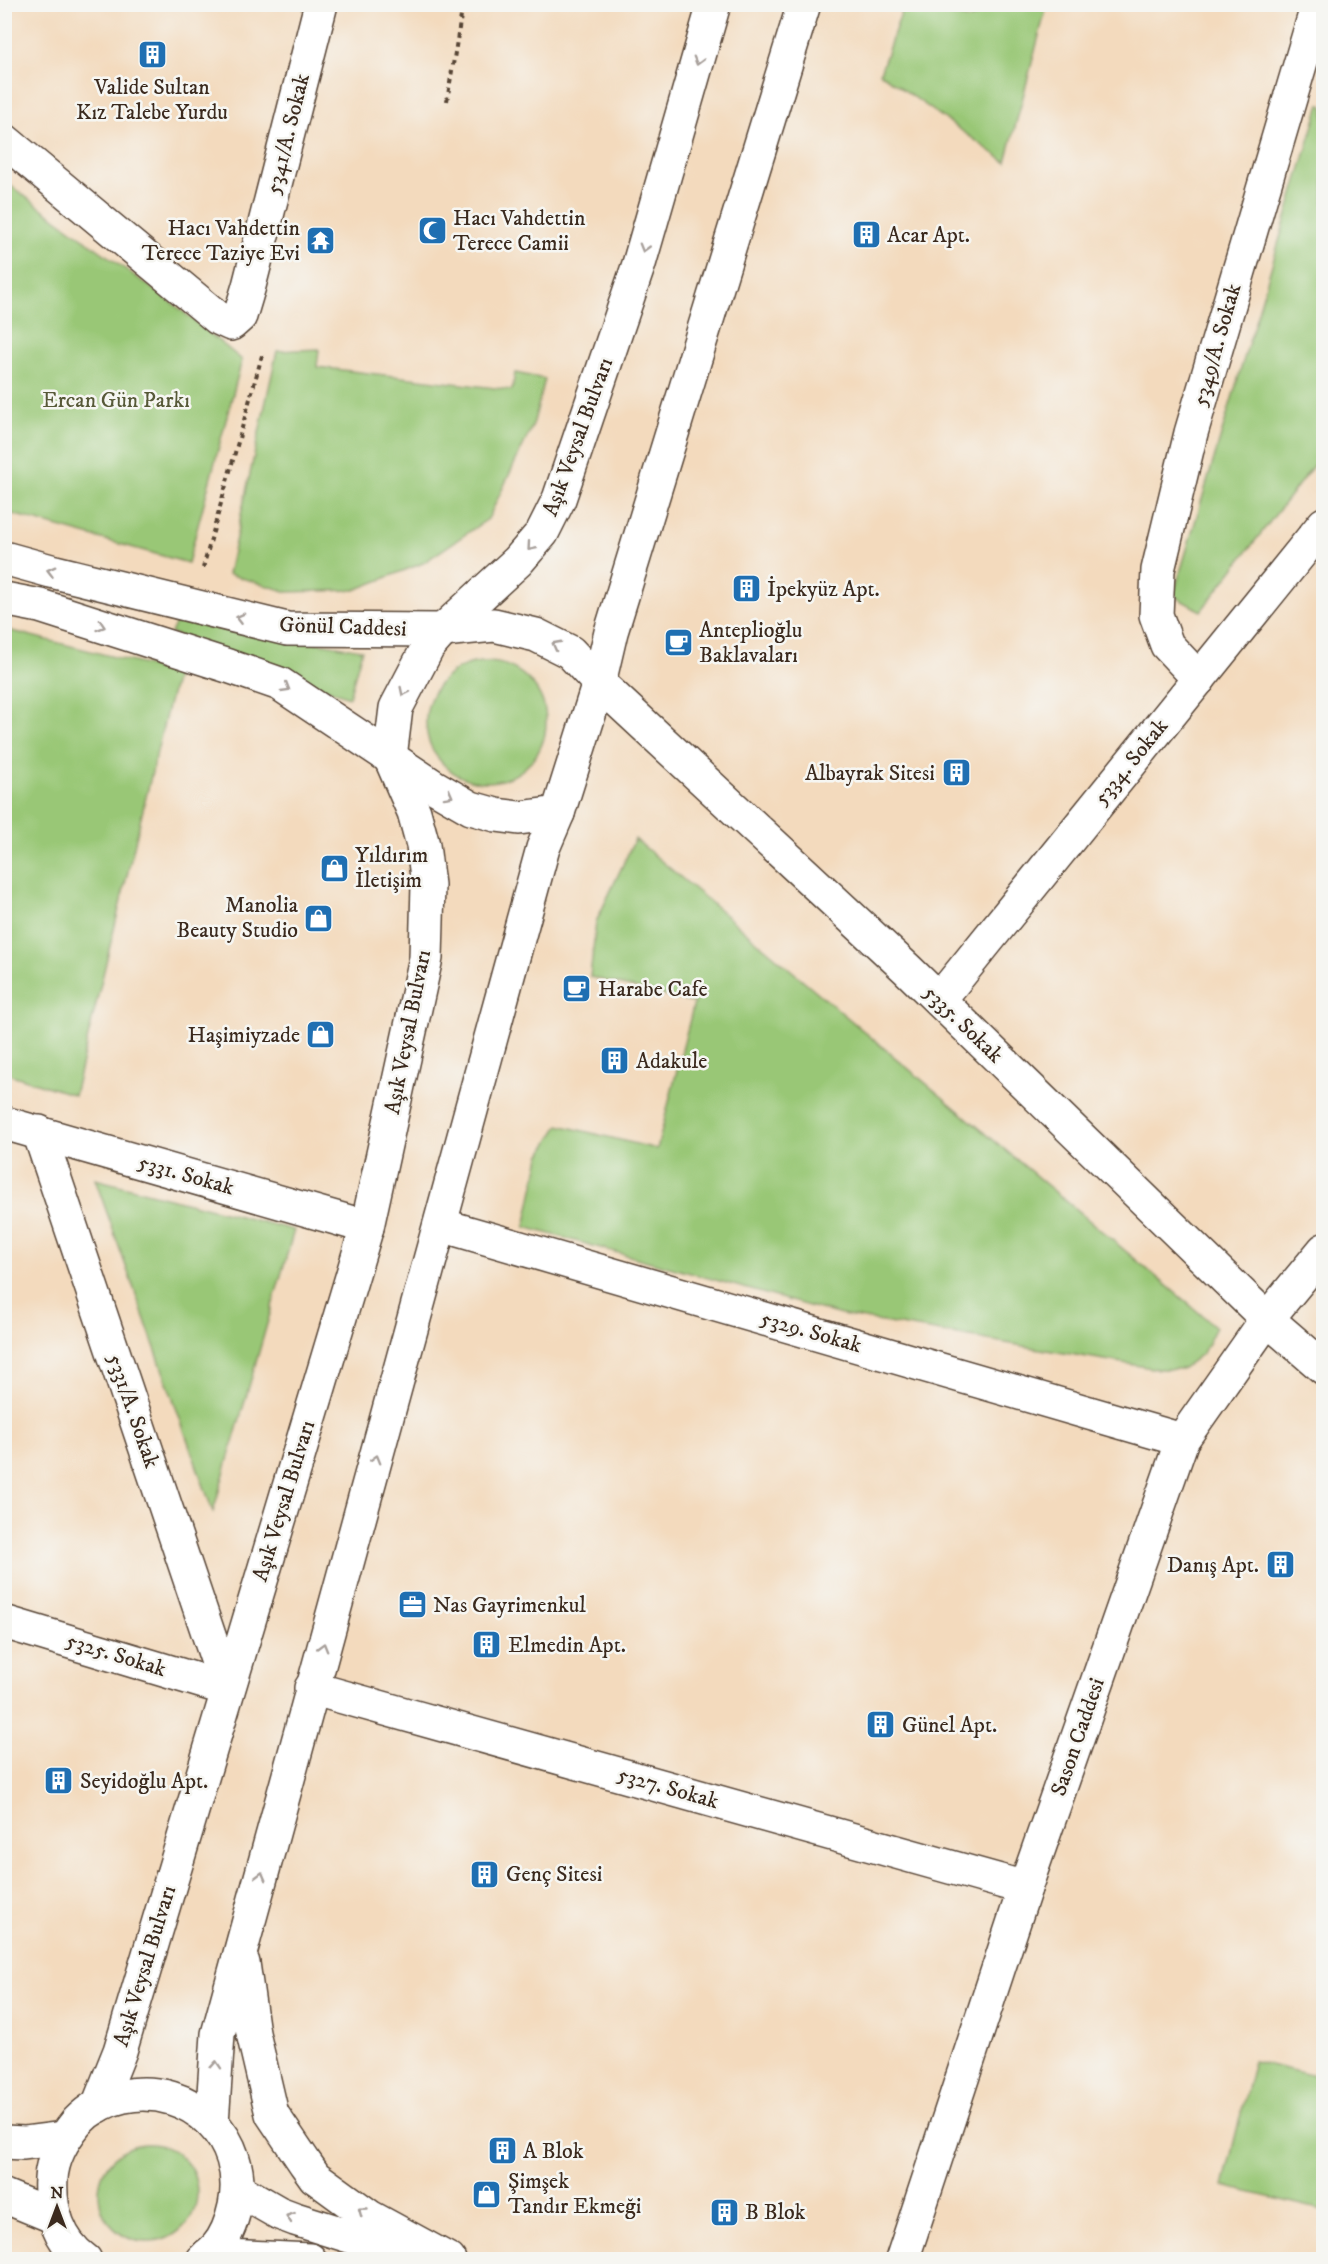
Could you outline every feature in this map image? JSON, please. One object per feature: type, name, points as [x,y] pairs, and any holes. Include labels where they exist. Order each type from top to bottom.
[{"type":"street","name":"5341/A. Sokak","points":[[4,140],[218,318],[231,324],[240,316],[249,286],[321,4]]},
{"type":"street","name":"Aşık Veysal Bulvarı","points":[[98,2106],[120,2051],[366,1227],[426,958],[428,885],[423,845],[414,812],[390,757],[396,708],[428,647],[443,630],[518,561],[542,533],[559,499],[639,264],[714,4]]},
{"type":"street","points":[[212,2123],[218,2034],[543,848],[558,813],[599,683],[611,632],[804,4]]},
{"type":"street","name":"5349/A. Sokak","points":[[1199,679],[1167,645],[1156,615],[1158,570],[1191,433],[1318,4]]},
{"type":"street","name":"5334. Sokak","points":[[939,1000],[1323,524]]},
{"type":"street","name":"Gönül Caddesi","points":[[4,558],[287,629],[443,630],[494,625],[536,635],[570,652],[599,683]]},
{"type":"street","points":[[4,599],[40,606],[280,684],[433,786],[471,808],[519,818],[558,813]]},
{"type":"street","name":"5335. Sokak","points":[[599,683],[939,1000],[1267,1319],[1323,1368]]},
{"type":"street","name":"5331. Sokak","points":[[4,1123],[366,1227]]},
{"type":"street","name":"5331/A. Sokak","points":[[39,1132],[227,1689]]},
{"type":"street","name":"5329. Sokak","points":[[441,1225],[1182,1440]]},
{"type":"street","name":"Sason Caddesi","points":[[902,2259],[1025,1888],[1182,1440],[1267,1319],[1323,1250]]},
{"type":"street","name":"5325. Sokak","points":[[4,1622],[227,1689]]},
{"type":"street","name":"5327. Sokak","points":[[311,1688],[1025,1888]]},
{"type":"street","points":[[241,1948],[253,2033],[272,2114],[315,2177],[370,2217],[449,2259]]},
{"type":"street","name":"Aşık Veysal Bulvarı","points":[[67,2244],[50,2198],[52,2167],[63,2138],[84,2115],[110,2099],[141,2093],[171,2097],[199,2110],[221,2132],[234,2160],[238,2190],[232,2220],[217,2247],[205,2257]]},
{"type":"street","points":[[4,2142],[24,2143],[63,2138]]},
{"type":"street","points":[[238,2190],[279,2213],[295,2219],[426,2259]]},
{"type":"street","points":[[4,2196],[67,2244]]},
{"type":"street","points":[[205,2257],[310,2259]]},
{"type":"path","points":[[447,101],[463,4]]},
{"type":"path","points":[[192,606],[265,343]]},
{"type":"green space","points":[[904,5],[970,19],[994,6],[1047,5],[1006,162],[880,73]]},
{"type":"green space","points":[[1320,104],[1324,107],[1323,453],[1201,611],[1173,596]]},
{"type":"green space","name":"Ercan Gün Parkı","points":[[4,181],[175,305],[242,360],[188,563],[5,512]]},
{"type":"green space","points":[[319,349],[317,367],[512,390],[515,373],[545,379],[533,425],[488,519],[423,563],[355,590],[288,592],[228,574],[277,351]]},
{"type":"green space","points":[[177,620],[362,650],[349,697],[171,633]]},
{"type":"green space","points":[[4,629],[177,673],[74,1095],[5,1073]]},
{"type":"green space","points":[[486,662],[509,667],[528,680],[541,699],[546,722],[541,745],[528,764],[509,777],[486,782],[463,777],[444,764],[431,745],[426,722],[431,699],[444,680],[463,667]]},
{"type":"green space","points":[[635,839],[1216,1327],[1203,1353],[1182,1369],[1158,1369],[841,1315],[525,1227],[540,1156],[559,1125],[657,1149],[694,1003],[590,977],[596,922]]},
{"type":"green space","points":[[95,1179],[294,1230],[213,1512]]},
{"type":"green space","points":[[1254,2061],[1323,2078],[1323,2210],[1223,2186]]},
{"type":"green space","points":[[148,2144],[167,2148],[183,2158],[193,2174],[197,2193],[193,2212],[183,2228],[167,2238],[148,2242],[129,2238],[113,2228],[103,2212],[99,2193],[103,2174],[113,2158],[129,2148]]},
{"type":"place","name":"Valide Sultan Kız Talebe Yurdu","points":[[152,55]]},
{"type":"place","name":"Hacı Vahdettin Terece Camii","points":[[432,231]]},
{"type":"place","name":"Acar Apt.","points":[[866,235]]},
{"type":"place","name":"Hacı Vahdettin Terece Taziye Evi","points":[[321,241]]},
{"type":"place","name":"İpekyüz Apt.","points":[[746,589]]},
{"type":"place","name":"Anteplioğlu Baklavaları","points":[[678,643]]},
{"type":"place","name":"Albayrak Sitesi","points":[[956,773]]},
{"type":"place","name":"Yıldırım İletişim","points":[[334,868]]},
{"type":"place","name":"Manolia Beauty Studio","points":[[319,918]]},
{"type":"place","name":"Harabe Cafe","points":[[577,989]]},
{"type":"place","name":"Haşimiyzade","points":[[321,1035]]},
{"type":"place","name":"Adakule","points":[[615,1061]]},
{"type":"place","name":"Danış Apt.","points":[[1280,1565]]},
{"type":"place","name":"Nas Gayrimenkul","points":[[412,1605]]},
{"type":"place","name":"Elmedin Apt.","points":[[487,1645]]},
{"type":"place","name":"Günel Apt.","points":[[881,1725]]},
{"type":"place","name":"Seyidoğlu Apt.","points":[[59,1781]]},
{"type":"place","name":"Genç Sitesi","points":[[485,1874]]},
{"type":"place","name":"A Blok","points":[[502,2151]]},
{"type":"place","name":"Şimşek Tandır Ekmeği","points":[[487,2194]]},
{"type":"place","name":"B Blok","points":[[724,2212]]}]
